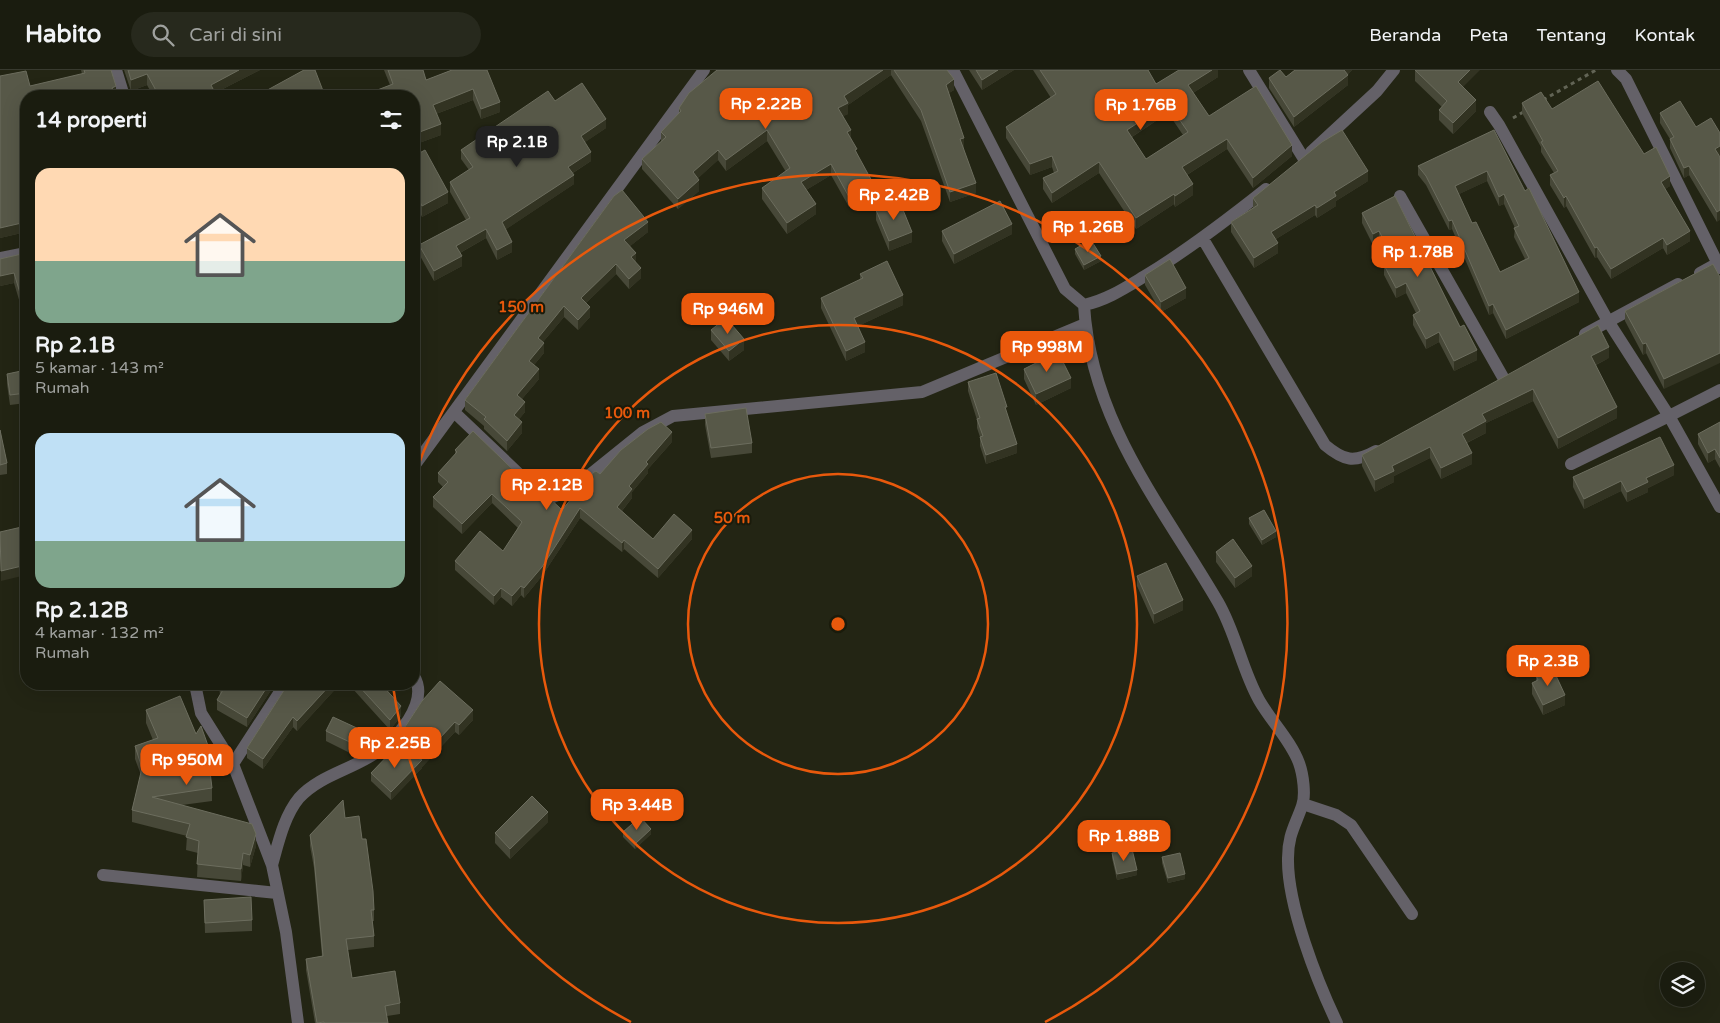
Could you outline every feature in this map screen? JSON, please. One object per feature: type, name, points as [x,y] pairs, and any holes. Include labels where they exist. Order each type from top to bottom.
[{"type":"street","points":[[116,70],[122,90]]},
{"type":"street","points":[[420,458],[704,70]]},
{"type":"street","points":[[953,70],[1065,289],[1084,306],[1085,324],[1103,401],[1128,457],[1158,510],[1220,605],[1259,699],[1298,761],[1303,804],[1292,827],[1289,843],[1288,859],[1291,890],[1314,970],[1337,1023]]},
{"type":"street","points":[[1249,70],[1300,162],[1377,91],[1394,70]]},
{"type":"street","points":[[1574,340],[1719,265],[1626,79],[1617,70]]},
{"type":"street","points":[[1490,112],[1500,125],[1608,321],[1669,416],[1720,507]]},
{"type":"street","points":[[1084,306],[1104,301],[1203,239],[1273,184]]},
{"type":"street","points":[[1400,196],[1505,379]]},
{"type":"street","points":[[1203,239],[1325,445],[1348,459],[1363,458],[1388,444]]},
{"type":"street","points":[[0,258],[20,254]]},
{"type":"street","points":[[454,412],[538,493],[553,497],[571,490],[643,432],[673,416],[922,392],[1085,324]]},
{"type":"street","points":[[1571,464],[1720,390]]},
{"type":"street","points":[[196,690],[201,713],[233,764],[272,865],[286,932],[298,1023]]},
{"type":"street","points":[[233,764],[281,690]]},
{"type":"street","points":[[272,865],[284,828],[298,800],[318,783],[375,754],[400,730],[414,711],[419,690]]},
{"type":"street","points":[[1303,804],[1336,816],[1351,825],[1412,914]]},
{"type":"street","points":[[103,875],[278,893]]},
{"type":"path","points":[[1540,102],[1596,70]]},
{"type":"path","points":[[1500,125],[1532,107]]},
{"type":"building","points":[[84,70],[111,70],[116,86],[112,88],[113,90],[20,90],[20,223],[0,228],[0,76],[26,71],[30,86],[85,73]]},
{"type":"building","points":[[128,70],[239,70],[211,85],[214,90],[156,90],[147,74],[131,80]]},
{"type":"building","points":[[304,70],[315,70],[323,90],[267,90]]},
{"type":"building","points":[[388,70],[423,70],[426,80],[452,70],[487,70],[500,102],[481,109],[473,89],[433,105],[441,124],[420,132],[420,90],[377,90],[393,84]]},
{"type":"building","points":[[717,70],[883,70],[844,96],[848,103],[838,108],[851,130],[847,132],[873,183],[849,197],[831,164],[801,182],[816,204],[787,223],[762,188],[790,168],[767,130],[726,160],[718,150],[693,172],[699,180],[678,199],[642,159],[666,137],[661,132],[681,111],[679,108],[689,93]]},
{"type":"building","points":[[894,70],[947,70],[954,79],[946,85],[964,138],[960,139],[976,183],[950,192],[921,110]]},
{"type":"building","points":[[976,70],[998,70],[982,80]]},
{"type":"building","points":[[1040,70],[1148,70],[1156,84],[1179,70],[1212,70],[1188,85],[1209,116],[1256,86],[1292,145],[1253,178],[1227,139],[1182,167],[1193,184],[1136,218],[1099,162],[1052,193],[1043,178],[1058,171],[1052,156],[1030,164],[1006,127],[1056,94]],"holes":[[[1168,103],[1188,132],[1146,159],[1127,130]]]},
{"type":"building","points":[[1280,70],[1286,77],[1295,70],[1344,70],[1348,75],[1294,117],[1269,78]]},
{"type":"building","points":[[1415,70],[1470,70],[1458,82],[1476,100],[1453,123],[1439,110],[1447,101]]},
{"type":"building","points":[[1598,81],[1644,154],[1656,147],[1670,176],[1661,182],[1690,231],[1667,245],[1663,238],[1611,269],[1597,247],[1595,248],[1566,196],[1564,198],[1550,175],[1558,171],[1522,103],[1541,92],[1552,109]]},
{"type":"building","points":[[582,83],[606,119],[581,136],[591,152],[568,167],[574,175],[502,222],[512,242],[497,250],[486,229],[456,246],[462,256],[434,271],[420,244],[470,218],[450,182],[473,167],[461,150],[548,91],[555,101]]},
{"type":"building","points":[[1680,101],[1696,127],[1711,118],[1720,133],[1720,146],[1715,149],[1720,157],[1720,210],[1717,212],[1689,166],[1684,168],[1670,139],[1674,137],[1660,113]]},
{"type":"building","points":[[1342,130],[1368,171],[1334,192],[1336,196],[1317,208],[1315,205],[1271,232],[1278,243],[1254,258],[1231,222],[1258,205],[1253,198],[1322,142]]},
{"type":"building","points":[[1494,130],[1525,191],[1529,188],[1579,292],[1506,330],[1493,304],[1489,306],[1452,220],[1449,221],[1426,176],[1418,166]],"holes":[[[1487,171],[1499,197],[1504,194],[1519,226],[1514,228],[1529,258],[1500,272],[1476,222],[1472,223],[1455,186]]]},
{"type":"building","points":[[425,150],[448,192],[422,206],[420,202],[420,153]]},
{"type":"building","points":[[622,190],[648,222],[624,240],[636,253],[631,257],[641,268],[629,279],[616,264],[581,298],[590,307],[578,320],[564,306],[538,338],[544,343],[529,361],[539,369],[517,395],[525,402],[514,415],[522,422],[507,441],[484,419],[486,417],[465,400],[614,196]]},
{"type":"building","points":[[1395,196],[1460,327],[1464,325],[1477,350],[1454,361],[1439,332],[1426,339],[1413,315],[1420,311],[1406,283],[1396,288],[1384,265],[1394,260],[1379,231],[1373,234],[1362,213]]},
{"type":"building","points":[[899,200],[912,232],[889,241],[876,210]]},
{"type":"building","points":[[1000,201],[1012,224],[954,254],[942,231]]},
{"type":"building","points":[[1091,240],[1101,256],[1084,265],[1075,249]]},
{"type":"building","points":[[20,254],[20,293],[14,273],[0,276],[0,259]]},
{"type":"building","points":[[1170,259],[1186,288],[1161,302],[1145,275]]},
{"type":"building","points":[[887,261],[903,295],[854,318],[865,342],[846,351],[821,298],[863,278],[860,274]]},
{"type":"building","points":[[1713,264],[1720,277],[1720,353],[1664,379],[1646,343],[1643,344],[1625,311]]},
{"type":"building","points":[[726,318],[744,339],[729,351],[711,330]]},
{"type":"building","points":[[1598,325],[1609,347],[1591,356],[1617,407],[1558,438],[1533,389],[1482,414],[1486,421],[1462,434],[1472,453],[1441,468],[1430,447],[1392,466],[1394,471],[1375,480],[1362,455]]},
{"type":"building","points":[[1058,352],[1071,378],[1036,394],[1024,369]]},
{"type":"building","points":[[20,371],[20,394],[10,395],[7,374]]},
{"type":"building","points":[[996,373],[1017,444],[986,455],[980,437],[983,436],[977,419],[980,418],[968,382]]},
{"type":"building","points":[[746,408],[752,443],[711,448],[705,414]]},
{"type":"building","points":[[661,422],[672,432],[646,462],[648,464],[629,486],[632,489],[617,507],[653,539],[674,514],[692,530],[658,569],[624,540],[622,543],[580,508],[542,567],[524,588],[521,586],[512,596],[501,588],[494,596],[455,561],[480,531],[503,551],[522,522],[492,494],[462,524],[433,497],[448,482],[438,473],[457,452],[455,450],[473,431],[533,489],[545,494],[562,510],[594,472],[596,471],[600,474],[621,450],[648,429]]},
{"type":"building","points":[[1720,422],[1720,458],[1715,449],[1708,453],[1698,434]]},
{"type":"building","points":[[0,430],[7,463],[0,465]]},
{"type":"building","points":[[1660,437],[1674,465],[1646,478],[1648,482],[1627,492],[1621,481],[1584,499],[1573,477]]},
{"type":"building","points":[[1264,510],[1276,531],[1262,540],[1249,518]]},
{"type":"building","points":[[20,527],[20,566],[1,571],[0,532]]},
{"type":"building","points":[[1233,539],[1252,566],[1235,578],[1216,552]]},
{"type":"building","points":[[1166,563],[1183,600],[1154,614],[1137,576]]},
{"type":"building","points":[[1552,667],[1565,695],[1543,705],[1532,683],[1538,680],[1536,675]]},
{"type":"building","points":[[440,681],[473,710],[459,725],[455,722],[422,757],[401,733],[422,701]]},
{"type":"building","points":[[223,690],[265,690],[247,718],[217,700]]},
{"type":"building","points":[[284,690],[325,690],[297,721],[293,717],[263,759],[247,748]]},
{"type":"building","points":[[362,690],[386,690],[401,706],[390,720]]},
{"type":"building","points":[[180,696],[196,734],[201,726],[211,754],[208,755],[212,788],[152,797],[252,824],[256,834],[250,855],[243,853],[241,869],[197,864],[199,841],[186,837],[190,824],[132,810],[142,768],[135,746],[158,738],[146,710]]},
{"type":"building","points":[[333,717],[359,729],[352,743],[326,731]]},
{"type":"building","points":[[395,748],[422,760],[391,792],[371,773]]},
{"type":"building","points":[[532,796],[548,812],[510,849],[495,833]]},
{"type":"building","points":[[343,800],[345,818],[359,816],[362,839],[366,839],[374,910],[371,910],[374,936],[346,939],[352,978],[395,971],[400,1003],[385,1006],[388,1023],[317,1023],[306,959],[323,956],[314,857],[310,835]]},
{"type":"building","points":[[640,817],[651,829],[635,844],[623,832]]},
{"type":"building","points":[[1132,849],[1137,870],[1117,874],[1112,853]]},
{"type":"building","points":[[1180,853],[1185,874],[1168,878],[1162,857]]},
{"type":"building","points":[[251,897],[252,920],[205,923],[204,900]]}]
